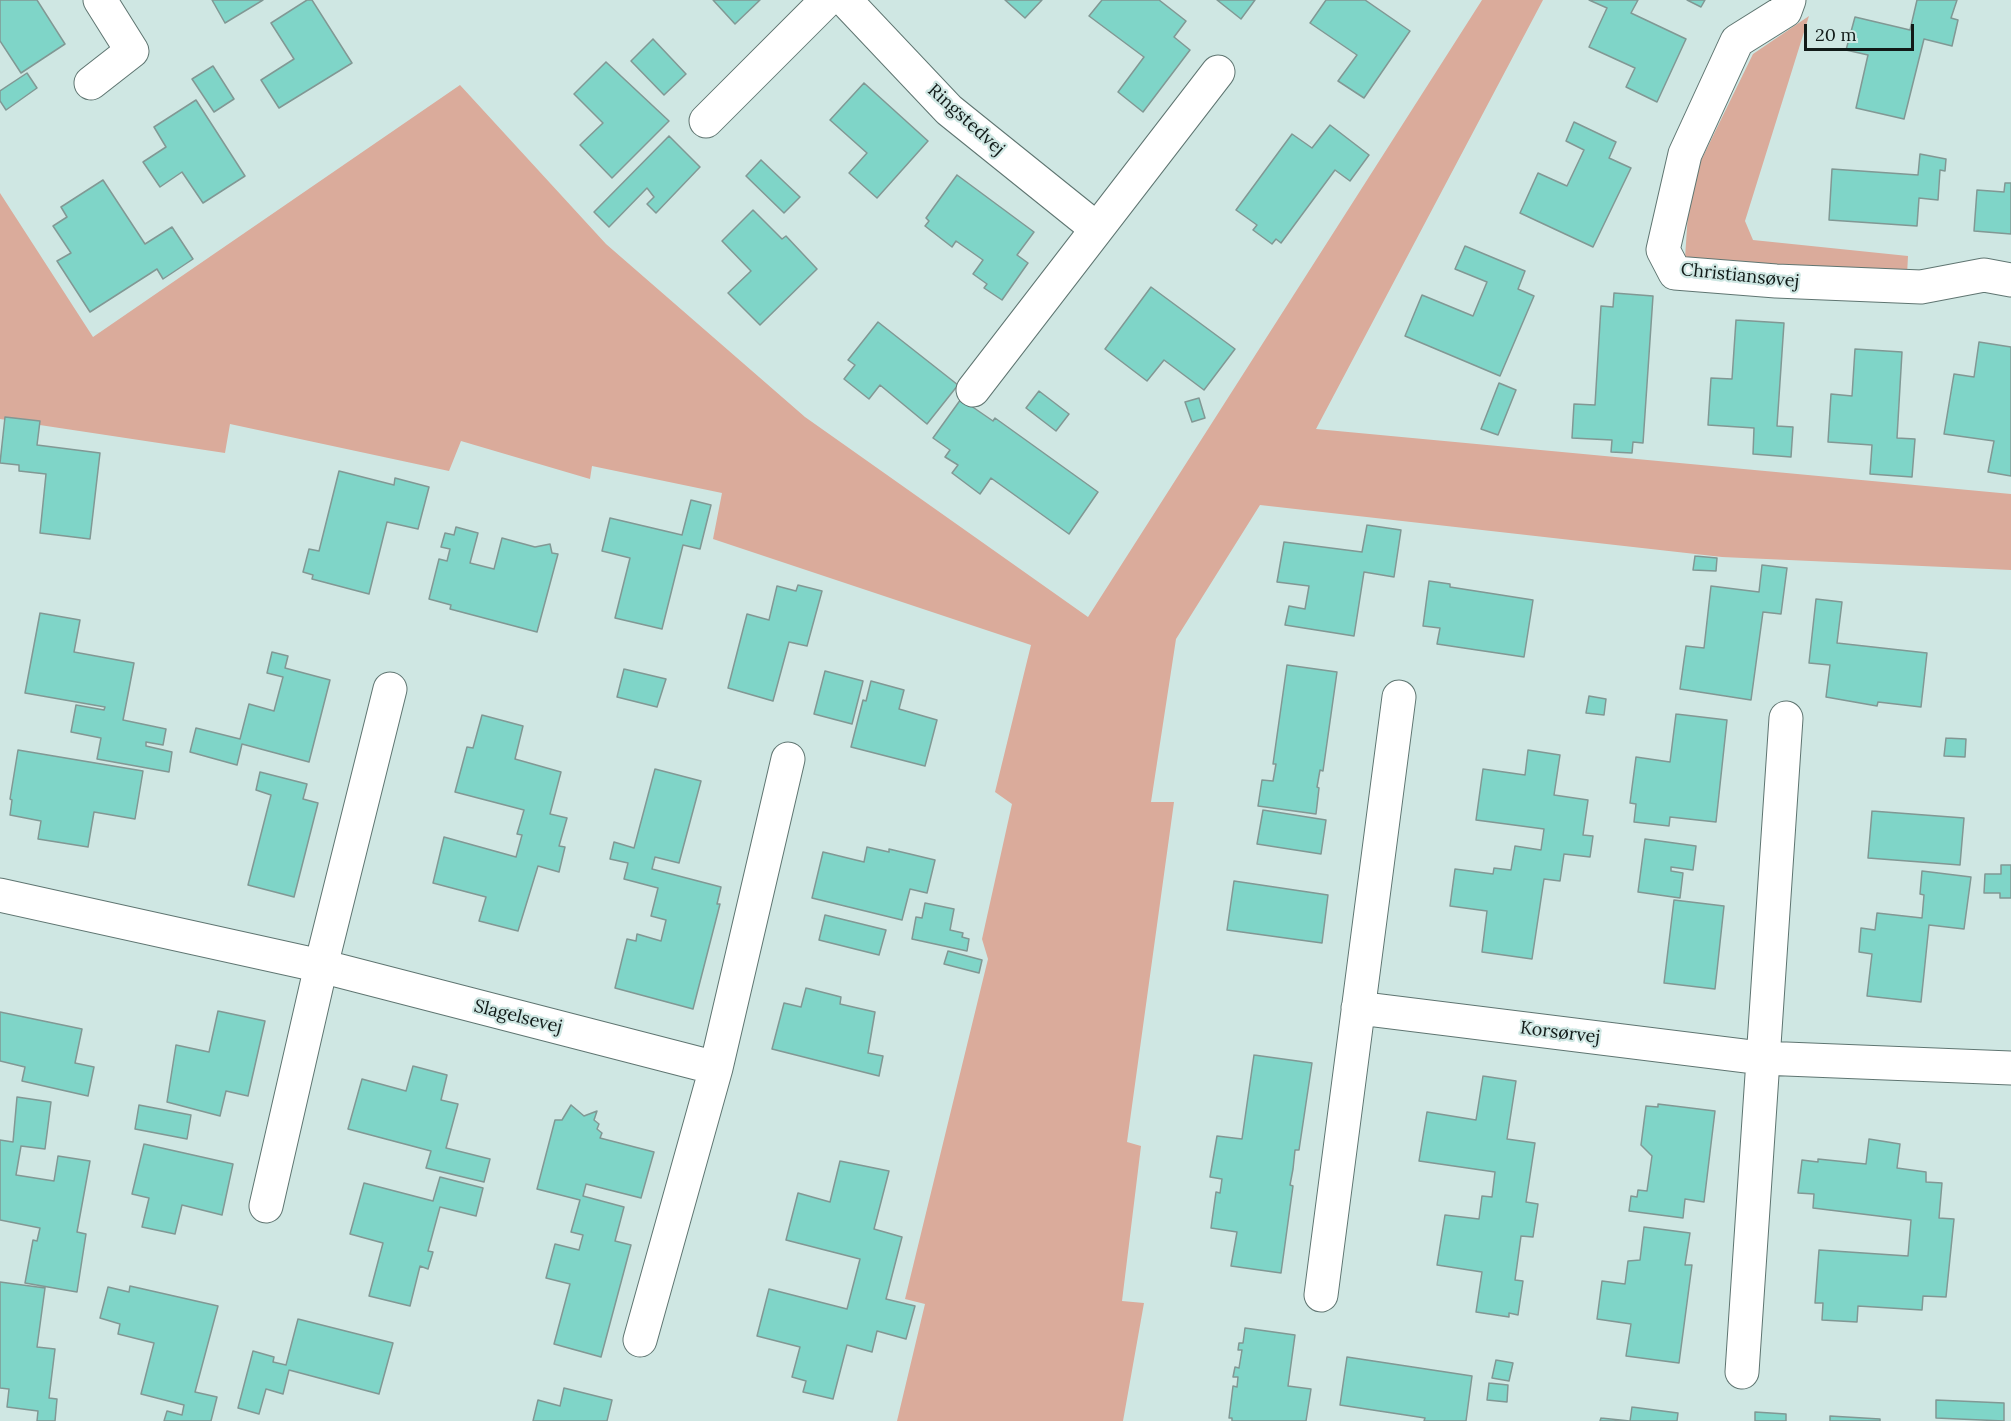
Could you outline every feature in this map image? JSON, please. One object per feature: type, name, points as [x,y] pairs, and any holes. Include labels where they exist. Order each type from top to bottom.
[{"type":"street","points":[[91,82],[132,51],[100,0]]},
{"type":"street","points":[[706,121],[827,0]]},
{"type":"street","name":"Ringstedvej","points":[[845,0],[950,110],[1097,230]]},
{"type":"street","name":"Christiansøvej","points":[[1789,0],[1785,11],[1737,41],[1685,154],[1663,250],[1675,273],[1776,281],[1921,287],[1984,275],[2011,280]]},
{"type":"street","points":[[973,390],[1218,72]]},
{"type":"street","points":[[266,1206],[321,966],[390,689]]},
{"type":"street","points":[[1321,1295],[1399,697]]},
{"type":"street","points":[[1742,1372],[1761,1058],[1786,718]]},
{"type":"street","points":[[640,1340],[716,1068],[788,759]]},
{"type":"street","name":"Slagelsevej","points":[[0,895],[321,966],[716,1068]]},
{"type":"street","name":"Korsørvej","points":[[1358,1008],[1761,1058],[2011,1068]]},
{"type":"shaded area","points":[[1482,0],[1543,0],[1316,429],[2011,494],[2011,570],[1722,557],[1260,505],[1176,639],[1151,802],[1174,802],[1127,1142],[1141,1146],[1122,1301],[1144,1303],[1123,1421],[897,1421],[925,1304],[905,1299],[988,959],[982,939],[1012,804],[995,792],[1031,645],[713,539],[722,493],[592,466],[590,479],[461,441],[449,471],[230,424],[225,453],[0,419],[0,193],[93,337],[460,85],[606,244],[805,417],[1088,617]]},
{"type":"shaded area","points":[[1809,16],[1745,221],[1753,240],[1908,256],[1907,275],[1685,258],[1690,183],[1753,54]]},
{"type":"building","points":[[0,0],[37,0],[65,44],[21,73],[0,41]]},
{"type":"building","points":[[212,0],[263,0],[225,23]]},
{"type":"building","points":[[307,0],[312,0],[352,63],[279,108],[261,80],[294,59],[271,23]]},
{"type":"building","points":[[713,0],[760,0],[735,24]]},
{"type":"building","points":[[1005,0],[1042,0],[1025,18]]},
{"type":"building","points":[[1102,0],[1159,0],[1186,21],[1174,37],[1190,50],[1143,112],[1118,92],[1144,57],[1089,16]]},
{"type":"building","points":[[1217,0],[1255,0],[1241,19]]},
{"type":"building","points":[[1326,0],[1365,0],[1410,31],[1364,98],[1338,81],[1357,55],[1310,23]]},
{"type":"building","points":[[1589,0],[1638,0],[1631,13],[1686,39],[1657,102],[1626,87],[1635,68],[1589,47],[1607,8]]},
{"type":"building","points":[[1687,0],[1705,0],[1701,7]]},
{"type":"building","points":[[1917,0],[1957,0],[1951,18],[1958,20],[1952,46],[1924,39],[1904,119],[1856,108],[1868,55],[1846,50],[1855,17],[1910,30]]},
{"type":"building","points":[[653,39],[686,74],[664,95],[631,61]]},
{"type":"building","points":[[606,62],[669,121],[612,178],[580,145],[603,123],[574,94]]},
{"type":"building","points":[[213,66],[234,99],[214,112],[192,79]]},
{"type":"building","points":[[27,73],[37,88],[6,110],[0,101],[0,91]]},
{"type":"building","points":[[864,83],[928,141],[877,198],[849,173],[867,153],[830,120]]},
{"type":"building","points":[[196,100],[245,176],[203,203],[182,172],[160,187],[143,162],[166,147],[154,127]]},
{"type":"building","points":[[1574,122],[1616,142],[1609,158],[1631,168],[1593,247],[1520,213],[1538,173],[1567,186],[1584,150],[1566,141]]},
{"type":"building","points":[[1330,125],[1369,155],[1350,181],[1335,170],[1281,243],[1276,239],[1272,244],[1253,230],[1257,225],[1236,210],[1292,134],[1312,148]]},
{"type":"building","points":[[669,136],[700,167],[656,213],[647,204],[654,197],[647,188],[609,227],[594,212]]},
{"type":"building","points":[[1920,154],[1946,159],[1945,171],[1940,170],[1938,200],[1919,198],[1917,226],[1829,220],[1832,169],[1918,175]]},
{"type":"building","points":[[761,160],[800,197],[784,213],[746,176]]},
{"type":"building","points":[[957,175],[1034,232],[1017,255],[1028,263],[1002,300],[984,288],[987,284],[973,274],[983,260],[956,241],[952,247],[925,226],[929,221],[926,218]]},
{"type":"building","points":[[103,180],[145,244],[172,227],[193,259],[163,279],[157,269],[90,312],[57,261],[71,253],[53,226],[67,217],[61,207]]},
{"type":"building","points":[[2005,183],[2011,183],[2011,234],[1974,231],[1977,190],[2004,192]]},
{"type":"building","points":[[753,210],[782,239],[786,236],[817,269],[760,325],[728,293],[751,271],[722,241]]},
{"type":"building","points":[[1465,246],[1525,271],[1518,289],[1534,296],[1500,376],[1405,336],[1422,295],[1473,316],[1487,282],[1455,269]]},
{"type":"building","points":[[1151,287],[1235,349],[1204,390],[1164,360],[1147,381],[1105,349]]},
{"type":"building","points":[[1614,293],[1653,296],[1643,443],[1633,442],[1632,453],[1611,452],[1612,440],[1572,438],[1574,404],[1595,405],[1601,306],[1613,307]]},
{"type":"building","points":[[1736,320],[1784,323],[1777,426],[1793,427],[1791,457],[1753,454],[1754,428],[1708,425],[1711,378],[1732,379]]},
{"type":"building","points":[[878,322],[958,385],[927,424],[880,385],[869,399],[844,379],[855,365],[848,360]]},
{"type":"building","points":[[1979,342],[2011,347],[2011,476],[1988,472],[1994,441],[1944,434],[1954,374],[1974,377]]},
{"type":"building","points":[[1855,349],[1902,352],[1897,438],[1915,439],[1912,477],[1870,474],[1872,445],[1828,442],[1831,394],[1852,396]]},
{"type":"building","points":[[1499,383],[1516,390],[1498,435],[1481,429]]},
{"type":"building","points":[[1039,391],[1069,414],[1056,431],[1026,408]]},
{"type":"building","points":[[1199,398],[1205,418],[1192,422],[1185,402]]},
{"type":"building","points":[[961,399],[993,421],[995,418],[1098,492],[1069,534],[991,478],[980,494],[952,473],[958,465],[945,457],[950,450],[933,438]]},
{"type":"building","points":[[5,417],[40,421],[37,445],[100,453],[90,539],[40,533],[46,474],[19,471],[19,465],[0,463]]},
{"type":"building","points":[[339,471],[394,485],[395,478],[429,487],[418,529],[387,522],[369,594],[312,579],[313,575],[303,572],[309,549],[319,551]]},
{"type":"building","points":[[691,500],[711,505],[700,549],[683,545],[662,629],[615,618],[630,558],[602,551],[610,518],[682,535]]},
{"type":"building","points":[[1367,525],[1401,530],[1394,577],[1364,572],[1354,636],[1285,625],[1289,606],[1305,609],[1309,586],[1277,582],[1284,542],[1362,552]]},
{"type":"building","points":[[456,527],[478,533],[470,563],[494,569],[502,538],[535,547],[550,544],[552,553],[558,554],[537,632],[450,609],[451,605],[429,599],[439,559],[447,561],[450,549],[441,547],[445,533],[454,535]]},
{"type":"building","points":[[1695,556],[1717,558],[1716,571],[1693,570]]},
{"type":"building","points":[[1762,565],[1787,568],[1781,614],[1763,612],[1751,700],[1680,689],[1686,646],[1704,648],[1711,586],[1759,592]]},
{"type":"building","points":[[1429,581],[1450,584],[1450,587],[1533,600],[1524,657],[1437,644],[1440,628],[1423,626]]},
{"type":"building","points":[[798,585],[822,591],[807,646],[789,642],[773,701],[728,688],[747,614],[769,620],[777,586],[796,591]]},
{"type":"building","points":[[1816,599],[1842,602],[1837,643],[1927,653],[1921,707],[1878,702],[1877,706],[1826,697],[1830,665],[1809,663]]},
{"type":"building","points":[[40,613],[80,620],[74,652],[134,663],[123,720],[166,729],[163,745],[146,742],[146,746],[172,752],[169,772],[97,759],[101,738],[71,732],[76,705],[104,710],[105,707],[25,693]]},
{"type":"building","points":[[272,652],[288,656],[285,668],[330,680],[309,762],[242,744],[237,765],[190,752],[196,728],[240,739],[249,704],[274,711],[283,677],[267,673]]},
{"type":"building","points":[[1287,665],[1337,672],[1323,771],[1320,770],[1317,787],[1319,788],[1316,814],[1258,806],[1262,780],[1273,781],[1276,764],[1273,764]]},
{"type":"building","points":[[624,669],[666,679],[657,707],[617,697]]},
{"type":"building","points":[[825,671],[863,681],[852,724],[814,714]]},
{"type":"building","points":[[871,681],[904,690],[899,709],[937,720],[925,766],[851,747],[863,700],[866,701]]},
{"type":"building","points":[[1589,696],[1606,699],[1604,715],[1586,713]]},
{"type":"building","points":[[1676,714],[1727,720],[1716,822],[1670,817],[1669,826],[1634,822],[1636,804],[1630,803],[1636,757],[1670,762]]},
{"type":"building","points":[[482,715],[523,726],[515,759],[561,772],[550,814],[567,818],[559,846],[565,847],[559,872],[538,866],[518,931],[479,921],[486,897],[433,883],[444,837],[516,857],[522,835],[517,834],[524,810],[455,792],[467,747],[473,748]]},
{"type":"building","points":[[1946,738],[1966,739],[1965,757],[1944,756]]},
{"type":"building","points":[[18,750],[143,771],[135,819],[94,812],[88,847],[38,839],[41,821],[10,815],[12,800],[10,799]]},
{"type":"building","points":[[1528,750],[1560,755],[1554,795],[1588,800],[1583,835],[1593,836],[1590,857],[1564,854],[1560,881],[1544,879],[1532,959],[1482,952],[1487,911],[1450,906],[1455,869],[1493,874],[1494,868],[1511,870],[1515,846],[1541,850],[1544,829],[1476,820],[1483,769],[1525,775]]},
{"type":"building","points":[[655,769],[701,781],[679,863],[655,857],[652,869],[721,887],[717,904],[720,904],[693,1009],[615,988],[627,939],[636,941],[637,934],[661,941],[666,920],[651,916],[658,888],[624,879],[628,863],[610,859],[614,842],[634,848]]},
{"type":"building","points":[[260,772],[307,784],[303,799],[318,803],[294,897],[248,885],[271,795],[256,790]]},
{"type":"building","points":[[1263,810],[1326,820],[1321,854],[1257,844]]},
{"type":"building","points":[[1872,811],[1964,818],[1960,865],[1868,858]]},
{"type":"building","points":[[1645,839],[1696,846],[1693,870],[1671,867],[1671,871],[1683,873],[1680,898],[1638,892]]},
{"type":"building","points":[[867,847],[889,852],[889,849],[935,860],[927,893],[910,889],[902,920],[812,898],[823,852],[864,862]]},
{"type":"building","points":[[2001,865],[2011,865],[2011,898],[2000,898],[2000,893],[1984,893],[1985,874],[2001,874]]},
{"type":"building","points":[[1922,871],[1971,877],[1964,929],[1929,925],[1921,1002],[1867,996],[1872,954],[1859,952],[1861,928],[1875,930],[1877,913],[1922,918],[1924,895],[1920,894]]},
{"type":"building","points":[[1234,881],[1328,895],[1322,943],[1227,930]]},
{"type":"building","points":[[1674,900],[1724,906],[1715,989],[1664,983]]},
{"type":"building","points":[[925,903],[954,909],[950,930],[963,933],[962,937],[969,939],[967,951],[912,939],[916,917],[922,918]]},
{"type":"building","points":[[825,915],[886,930],[879,955],[819,940]]},
{"type":"building","points":[[948,951],[982,960],[979,973],[944,964]]},
{"type":"building","points":[[806,988],[841,997],[840,1004],[875,1012],[868,1053],[883,1056],[879,1076],[772,1049],[784,1003],[801,1007]]},
{"type":"building","points":[[218,1011],[265,1021],[248,1096],[226,1091],[220,1116],[167,1102],[176,1045],[209,1052]]},
{"type":"building","points":[[0,1012],[82,1029],[75,1063],[94,1067],[88,1096],[22,1081],[25,1067],[0,1061]]},
{"type":"building","points":[[1254,1055],[1312,1063],[1299,1150],[1295,1150],[1290,1185],[1293,1186],[1281,1273],[1231,1266],[1237,1232],[1211,1228],[1216,1192],[1220,1193],[1222,1179],[1210,1177],[1217,1136],[1242,1139]]},
{"type":"building","points":[[413,1066],[447,1075],[441,1100],[458,1104],[446,1148],[490,1159],[484,1182],[426,1168],[431,1151],[348,1129],[362,1079],[406,1091]]},
{"type":"building","points":[[1483,1076],[1516,1081],[1507,1139],[1535,1143],[1526,1202],[1538,1204],[1533,1237],[1521,1236],[1515,1280],[1523,1281],[1518,1315],[1509,1313],[1509,1317],[1476,1312],[1482,1272],[1437,1265],[1445,1215],[1479,1219],[1482,1196],[1492,1197],[1495,1172],[1419,1161],[1427,1112],[1476,1120]]},
{"type":"building","points":[[17,1097],[51,1102],[45,1149],[21,1146],[16,1175],[54,1181],[58,1156],[90,1161],[77,1232],[86,1234],[77,1292],[25,1283],[33,1240],[37,1241],[40,1228],[0,1220],[0,1140],[13,1142]]},
{"type":"building","points":[[1658,1104],[1715,1111],[1704,1202],[1685,1199],[1683,1218],[1629,1211],[1631,1196],[1637,1197],[1638,1190],[1647,1191],[1652,1156],[1641,1145],[1646,1106],[1658,1107]]},
{"type":"building","points":[[139,1105],[191,1115],[187,1139],[135,1129]]},
{"type":"building","points":[[571,1105],[584,1116],[597,1111],[594,1120],[599,1124],[597,1129],[602,1133],[600,1138],[654,1152],[641,1198],[586,1184],[583,1196],[624,1207],[615,1241],[631,1245],[601,1357],[554,1344],[570,1284],[546,1278],[555,1244],[579,1250],[583,1235],[571,1232],[580,1200],[537,1189],[555,1120],[562,1120]]},
{"type":"building","points":[[1869,1139],[1900,1144],[1897,1168],[1926,1172],[1926,1182],[1942,1183],[1939,1218],[1954,1219],[1946,1297],[1923,1296],[1922,1310],[1858,1306],[1857,1322],[1822,1320],[1823,1303],[1815,1303],[1819,1250],[1908,1256],[1911,1220],[1813,1208],[1814,1194],[1798,1193],[1802,1160],[1818,1162],[1818,1159],[1866,1164]]},
{"type":"building","points":[[144,1144],[233,1164],[222,1215],[182,1205],[175,1234],[142,1227],[149,1198],[132,1194]]},
{"type":"building","points":[[840,1161],[889,1171],[874,1229],[902,1237],[886,1299],[915,1306],[906,1339],[877,1331],[872,1352],[847,1345],[833,1399],[803,1392],[806,1381],[792,1377],[800,1347],[757,1336],[769,1289],[847,1309],[860,1259],[786,1240],[798,1193],[830,1202]]},
{"type":"building","points":[[440,1177],[483,1188],[476,1216],[440,1207],[428,1251],[433,1252],[428,1269],[420,1266],[410,1306],[369,1296],[383,1243],[350,1234],[364,1183],[433,1201]]},
{"type":"building","points":[[1644,1227],[1690,1233],[1685,1265],[1692,1265],[1679,1363],[1626,1356],[1631,1324],[1597,1319],[1602,1281],[1625,1284],[1628,1261],[1640,1260]]},
{"type":"building","points":[[0,1282],[45,1288],[37,1347],[55,1349],[49,1398],[57,1399],[55,1421],[37,1421],[38,1411],[7,1407],[9,1389],[0,1388]]},
{"type":"building","points":[[130,1286],[218,1306],[195,1392],[217,1397],[211,1421],[164,1421],[167,1411],[182,1415],[184,1405],[141,1394],[154,1343],[118,1334],[120,1324],[100,1318],[108,1287],[129,1292]]},
{"type":"building","points":[[298,1319],[393,1343],[379,1394],[289,1370],[283,1394],[266,1389],[259,1414],[238,1408],[253,1351],[274,1357],[273,1362],[286,1365]]},
{"type":"building","points":[[1245,1328],[1295,1335],[1288,1386],[1311,1389],[1306,1421],[1232,1421],[1232,1418],[1229,1418],[1233,1386],[1237,1387],[1238,1377],[1233,1377],[1235,1367],[1239,1368],[1242,1350],[1238,1350],[1239,1343],[1243,1343]]},
{"type":"building","points":[[1347,1357],[1472,1376],[1466,1421],[1424,1421],[1425,1418],[1340,1405]]},
{"type":"building","points":[[1496,1360],[1513,1363],[1509,1381],[1492,1378]]},
{"type":"building","points":[[1489,1383],[1508,1385],[1507,1402],[1487,1400]]},
{"type":"building","points":[[564,1388],[612,1400],[607,1421],[533,1421],[538,1400],[560,1406]]},
{"type":"building","points":[[1936,1400],[2004,1403],[2004,1421],[1936,1418]]},
{"type":"building","points":[[1632,1407],[1678,1413],[1677,1421],[1630,1421]]},
{"type":"building","points":[[1755,1412],[1786,1414],[1786,1421],[1755,1421]]},
{"type":"building","points":[[1830,1416],[1880,1419],[1880,1421],[1830,1421]]},
{"type":"building","points":[[1601,1418],[1630,1421],[1600,1421]]}]
